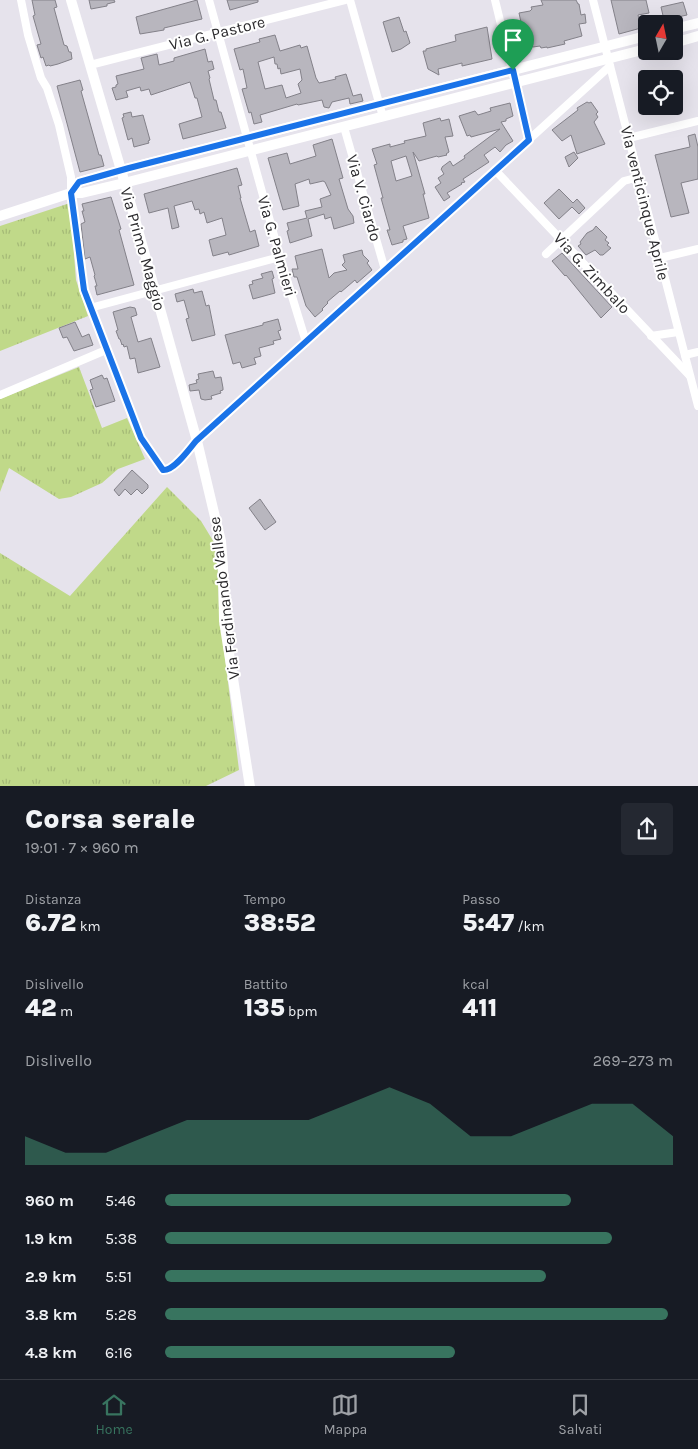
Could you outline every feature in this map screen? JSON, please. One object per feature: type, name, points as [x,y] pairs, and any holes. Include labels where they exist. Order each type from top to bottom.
[{"type":"street","points":[[21,0],[28,35],[41,78],[47,88],[59,125],[71,177],[71,193],[84,290],[141,438],[163,470],[173,467],[196,441],[529,140],[609,63]]},
{"type":"street","name":"Via Primo Maggio","points":[[71,0],[121,170],[196,441]]},
{"type":"street","name":"Via G. Palmieri","points":[[209,0],[246,139],[306,342]]},
{"type":"street","name":"Via G. Pastore","points":[[90,65],[345,0]]},
{"type":"street","points":[[350,0],[383,117]]},
{"type":"street","points":[[495,0],[529,140]]},
{"type":"street","name":"Via venticinque Aprile","points":[[593,0],[698,406]]},
{"type":"street","points":[[683,27],[698,23]]},
{"type":"street","points":[[683,40],[698,36]]},
{"type":"street","points":[[71,193],[79,182],[121,170],[638,38]]},
{"type":"street","points":[[0,216],[71,193],[82,193],[124,183],[516,82],[609,63],[638,53]]},
{"type":"street","points":[[629,138],[698,121]]},
{"type":"street","name":"Via V. Ciardo","points":[[344,127],[385,270]]},
{"type":"street","name":"Via G. Zimbalo","points":[[495,170],[690,376]]},
{"type":"street","points":[[546,254],[624,181],[639,177]]},
{"type":"street","points":[[660,258],[698,249]]},
{"type":"street","points":[[90,308],[280,257]]},
{"type":"street","points":[[651,336],[678,332]]},
{"type":"street","points":[[0,395],[106,350]]},
{"type":"street","points":[[685,355],[698,352]]},
{"type":"street","name":"Via Ferdinando Vallese","points":[[196,441],[220,541],[223,566],[224,621],[250,786]]},
{"type":"green space","points":[[70,203],[76,280],[88,316],[0,351],[0,226]]},
{"type":"green space","points":[[79,367],[102,428],[127,418],[145,459],[118,469],[102,483],[71,497],[59,499],[9,468],[0,492],[0,399]]},
{"type":"green space","points":[[167,487],[201,521],[215,544],[219,610],[239,770],[206,786],[0,786],[0,553],[70,596]]},
{"type":"building","points":[[32,0],[55,0],[57,7],[54,8],[64,45],[71,52],[72,59],[46,66],[37,45],[41,44],[33,16],[35,15]]},
{"type":"building","points":[[89,0],[114,0],[115,2],[107,4],[107,6],[91,9]]},
{"type":"building","points":[[197,0],[202,19],[164,28],[164,30],[140,34],[136,17]]},
{"type":"building","points":[[227,0],[258,0],[258,2],[230,10]]},
{"type":"building","points":[[541,0],[576,0],[579,4],[581,15],[585,14],[586,23],[579,24],[582,36],[564,41],[565,44],[547,48],[530,45],[526,36],[524,36],[519,13],[530,11],[531,7],[543,5]]},
{"type":"building","points":[[611,0],[646,0],[649,13],[638,15],[638,29],[619,34]]},
{"type":"building","points":[[683,2],[687,15],[663,15],[661,7]]},
{"type":"building","points":[[399,17],[410,43],[392,52],[383,22]]},
{"type":"building","points":[[487,27],[492,59],[462,66],[462,63],[438,69],[439,75],[428,69],[423,51],[456,41],[455,35]]},
{"type":"building","points":[[275,35],[280,51],[300,45],[301,48],[307,46],[319,83],[336,79],[335,77],[346,74],[353,96],[361,94],[363,101],[350,104],[349,98],[332,102],[329,108],[324,107],[322,100],[297,104],[260,115],[262,122],[254,124],[242,89],[247,88],[243,69],[240,70],[234,49],[260,42],[259,39]],"holes":[[[274,57],[275,64],[277,64],[278,69],[280,68],[281,74],[300,69],[302,80],[298,84],[301,93],[286,98],[282,85],[265,89],[258,62]]]},
{"type":"building","points":[[205,49],[208,62],[212,61],[214,69],[208,71],[214,100],[216,100],[226,128],[183,139],[179,124],[202,117],[190,82],[151,95],[149,89],[141,91],[140,87],[126,91],[128,97],[116,100],[112,88],[118,84],[116,76],[144,69],[141,58],[157,54],[159,65],[174,61],[174,58]]},
{"type":"building","points":[[80,80],[83,90],[81,91],[99,155],[101,155],[104,166],[80,172],[57,86]]},
{"type":"building","points":[[587,102],[591,102],[598,112],[596,114],[598,117],[594,122],[605,144],[577,154],[571,135],[562,141],[552,130],[578,110],[577,108]]},
{"type":"building","points":[[510,103],[513,116],[501,122],[513,141],[500,152],[495,147],[484,155],[489,162],[463,179],[465,182],[447,193],[450,197],[444,201],[435,187],[441,183],[438,178],[444,174],[441,169],[442,167],[450,161],[453,166],[500,129],[471,137],[470,135],[467,136],[459,116],[475,111],[478,115],[491,111],[490,108]]},
{"type":"building","points":[[131,112],[132,117],[143,115],[150,140],[148,141],[149,143],[134,147],[132,138],[128,140],[122,118],[124,117],[123,114]]},
{"type":"building","points":[[440,118],[441,121],[449,119],[453,136],[445,137],[449,152],[447,155],[419,161],[413,152],[425,194],[423,194],[429,218],[403,226],[407,239],[392,245],[387,230],[390,230],[374,165],[377,164],[372,149],[390,144],[390,147],[405,143],[404,141],[426,136],[423,123]],"holes":[[[406,156],[412,176],[396,181],[391,161]]]},
{"type":"building","points":[[695,134],[698,147],[698,179],[681,183],[689,213],[671,217],[655,155],[690,147],[688,136]]},
{"type":"building","points":[[332,139],[343,178],[339,179],[354,223],[334,229],[331,217],[325,219],[324,214],[308,219],[312,236],[290,243],[287,223],[307,218],[305,211],[322,207],[320,199],[331,195],[325,182],[310,184],[309,179],[295,184],[299,206],[283,210],[268,158],[287,153],[290,164],[316,156],[313,145]]},
{"type":"building","points":[[574,152],[578,158],[569,167],[565,157]]},
{"type":"building","points":[[237,168],[242,185],[238,186],[240,198],[250,232],[255,230],[259,246],[229,255],[228,252],[213,256],[209,240],[226,235],[222,218],[207,223],[204,212],[200,214],[199,209],[195,210],[192,201],[174,206],[179,227],[172,229],[168,208],[149,213],[144,194]]},
{"type":"building","points":[[559,189],[573,203],[577,199],[585,208],[579,214],[572,207],[559,219],[544,203]]},
{"type":"building","points":[[111,197],[121,229],[119,230],[134,285],[97,295],[95,275],[90,257],[85,259],[81,224],[85,222],[82,204]]},
{"type":"building","points":[[596,226],[607,237],[605,240],[611,248],[603,255],[600,255],[595,250],[586,255],[578,246],[587,233]]},
{"type":"building","points":[[322,249],[329,278],[334,273],[347,270],[342,265],[345,262],[343,255],[362,250],[372,270],[357,283],[355,280],[340,291],[327,302],[323,310],[315,317],[306,306],[297,277],[294,277],[292,269],[298,269],[295,256]]},
{"type":"building","points":[[562,253],[612,307],[601,318],[552,261]]},
{"type":"building","points":[[272,271],[275,293],[253,299],[249,285],[253,284],[252,281],[263,278],[261,274]]},
{"type":"building","points":[[193,289],[194,293],[202,291],[206,306],[209,305],[215,335],[192,341],[186,319],[189,318],[184,300],[177,302],[175,294]]},
{"type":"building","points":[[130,307],[135,308],[137,315],[131,317],[138,342],[151,338],[160,367],[138,373],[135,358],[130,359],[127,346],[124,347],[119,339],[113,312]]},
{"type":"building","points":[[278,319],[281,330],[278,331],[281,339],[273,341],[274,344],[259,348],[261,356],[254,358],[256,364],[242,368],[240,362],[233,364],[225,335]]},
{"type":"building","points":[[75,322],[82,337],[89,334],[93,345],[74,351],[67,337],[63,338],[59,328]]},
{"type":"building","points":[[213,371],[215,378],[221,377],[223,390],[220,391],[221,393],[211,396],[212,399],[205,400],[201,399],[199,390],[190,391],[189,385],[197,383],[196,380],[199,379],[198,374]]},
{"type":"building","points":[[102,375],[104,379],[107,378],[115,401],[96,407],[90,390],[93,389],[90,380]]},
{"type":"building","points":[[132,470],[148,485],[148,488],[142,494],[137,489],[131,495],[125,489],[119,496],[114,490]]},
{"type":"building","points":[[260,499],[276,522],[265,530],[249,508]]},
{"type":"route","points":[[513,70],[529,140],[196,441],[173,467],[163,470],[141,438],[84,290],[71,193],[79,182],[513,70]]}]
